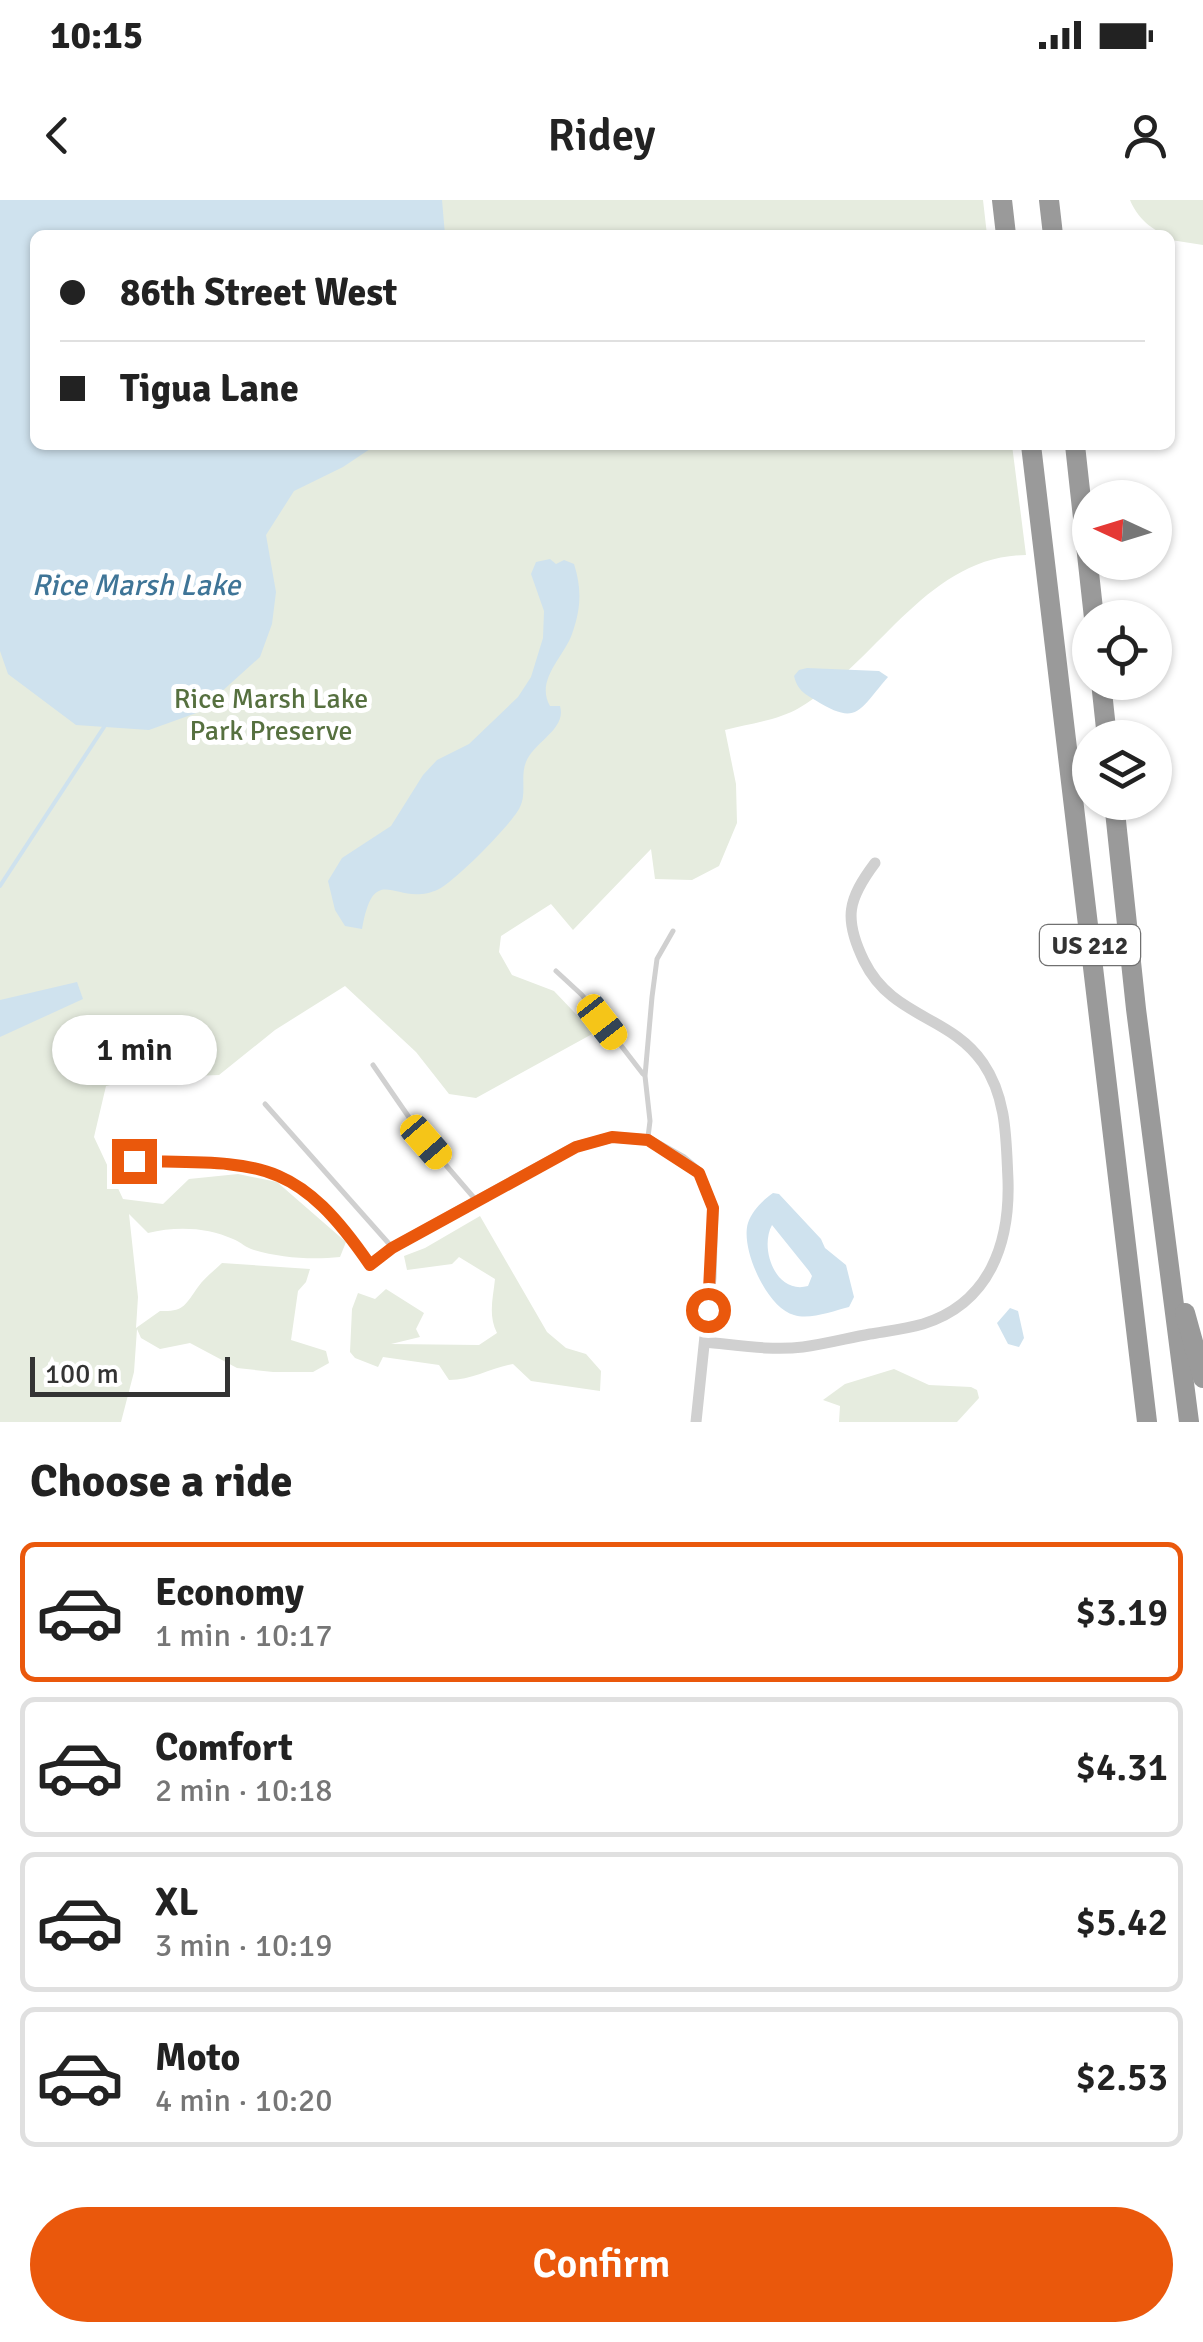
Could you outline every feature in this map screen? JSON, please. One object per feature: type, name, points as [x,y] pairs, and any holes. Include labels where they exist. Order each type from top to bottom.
[{"type":"highway","points":[[1002,200],[1005,230]]},
{"type":"highway","points":[[1049,200],[1052,230]]},
{"type":"highway","name":"US 212","points":[[1032,450],[1147,1422]]},
{"type":"highway","points":[[1077,450],[1092,600]]},
{"type":"highway","name":"US 212","points":[[1116,820],[1189,1422]]},
{"type":"highway","points":[[1166,1246],[1203,1378]]},
{"type":"highway","points":[[1135,1422],[1137,1337]]},
{"type":"street","points":[[705,1342],[802,1347],[922,1324],[950,1313],[974,1292],[992,1268],[1003,1242],[1009,1214],[1003,1107],[984,1064],[946,1028],[909,1011],[892,998],[865,963],[855,940],[851,917],[853,892],[875,863]]},
{"type":"street","points":[[370,1265],[392,1248],[576,1147],[612,1137],[648,1140],[682,1159],[701,1178],[713,1208],[711,1278],[696,1422]]},
{"type":"lane","points":[[648,1140],[645,1076],[657,959],[673,931]]},
{"type":"lane","points":[[556,971],[582,996],[645,1076]]},
{"type":"lane","points":[[373,1065],[426,1142],[477,1201]]},
{"type":"lane","points":[[265,1104],[392,1248]]},
{"type":"lane","points":[[134,1161],[233,1163],[275,1172],[307,1191],[346,1229],[370,1265]]},
{"type":"green space","name":"Rice Marsh Lake Park Preserve","points":[[0,200],[983,200],[986,230],[30,230],[30,450],[1013,450],[1026,555],[991,560],[959,573],[931,592],[827,689],[799,708],[773,719],[725,730],[736,784],[737,823],[719,866],[692,880],[655,879],[651,849],[573,930],[551,904],[501,936],[499,952],[512,975],[554,991],[594,1033],[476,1098],[449,1094],[416,1052],[345,986],[275,1030],[219,1075],[140,1078],[106,1086],[94,1137],[123,1199],[163,1204],[189,1179],[238,1174],[277,1182],[346,1242],[340,1257],[286,1257],[254,1250],[202,1230],[148,1233],[129,1214],[138,1297],[136,1328],[160,1311],[183,1306],[222,1263],[310,1269],[298,1291],[291,1340],[326,1351],[329,1363],[313,1372],[237,1368],[190,1343],[160,1349],[141,1338],[137,1329],[134,1372],[121,1422],[0,1422]]},
{"type":"green space","points":[[1130,200],[1203,200],[1203,245],[1175,241],[1175,230],[1156,230]]},
{"type":"green space","points":[[480,1216],[547,1332],[566,1348],[586,1354],[601,1371],[600,1391],[531,1381],[513,1364],[449,1380],[439,1365],[383,1357],[378,1367],[350,1352],[352,1309],[358,1293],[375,1299],[386,1289],[424,1313],[416,1329],[420,1337],[391,1344],[479,1345],[497,1333],[492,1313],[495,1279],[459,1257],[452,1264],[407,1270],[404,1256]]},
{"type":"green space","points":[[894,1369],[929,1385],[971,1387],[977,1390],[979,1398],[957,1422],[839,1422],[840,1406],[823,1400],[845,1384]]},
{"type":"water","name":"Rice Marsh Lake","points":[[0,200],[442,200],[445,230],[30,230],[30,450],[368,450],[294,491],[266,535],[276,592],[272,624],[260,657],[199,712],[149,730],[76,725],[8,674],[0,651]]},
{"type":"water","points":[[550,559],[556,564],[564,560],[574,564],[579,607],[572,634],[546,687],[550,706],[560,706],[559,722],[526,762],[520,807],[496,838],[447,884],[424,894],[381,890],[367,907],[362,929],[345,926],[335,910],[328,881],[342,858],[391,826],[437,760],[469,744],[518,697],[531,677],[543,638],[544,611],[531,574],[536,562]]},
{"type":"water","points":[[807,668],[879,671],[888,677],[857,711],[840,712],[799,688],[794,676]]},
{"type":"water","points":[[77,982],[83,999],[0,1037],[0,1000]]},
{"type":"water","points":[[773,1193],[779,1194],[825,1248],[846,1265],[854,1297],[849,1307],[814,1316],[794,1315],[765,1289],[752,1261],[747,1234],[752,1214]],"holes":[[[772,1225],[812,1276],[808,1286],[787,1284],[773,1268],[768,1246]]]},
{"type":"water","points":[[1010,1308],[1018,1311],[1024,1338],[1019,1347],[1008,1344],[997,1323]]},
{"type":"waterway","points":[[0,886],[104,727]]},
{"type":"route","points":[[134,1161],[246,1164],[275,1172],[307,1191],[346,1229],[370,1265],[392,1248],[576,1147],[612,1137],[648,1140],[699,1173],[713,1208],[708,1310]]}]
